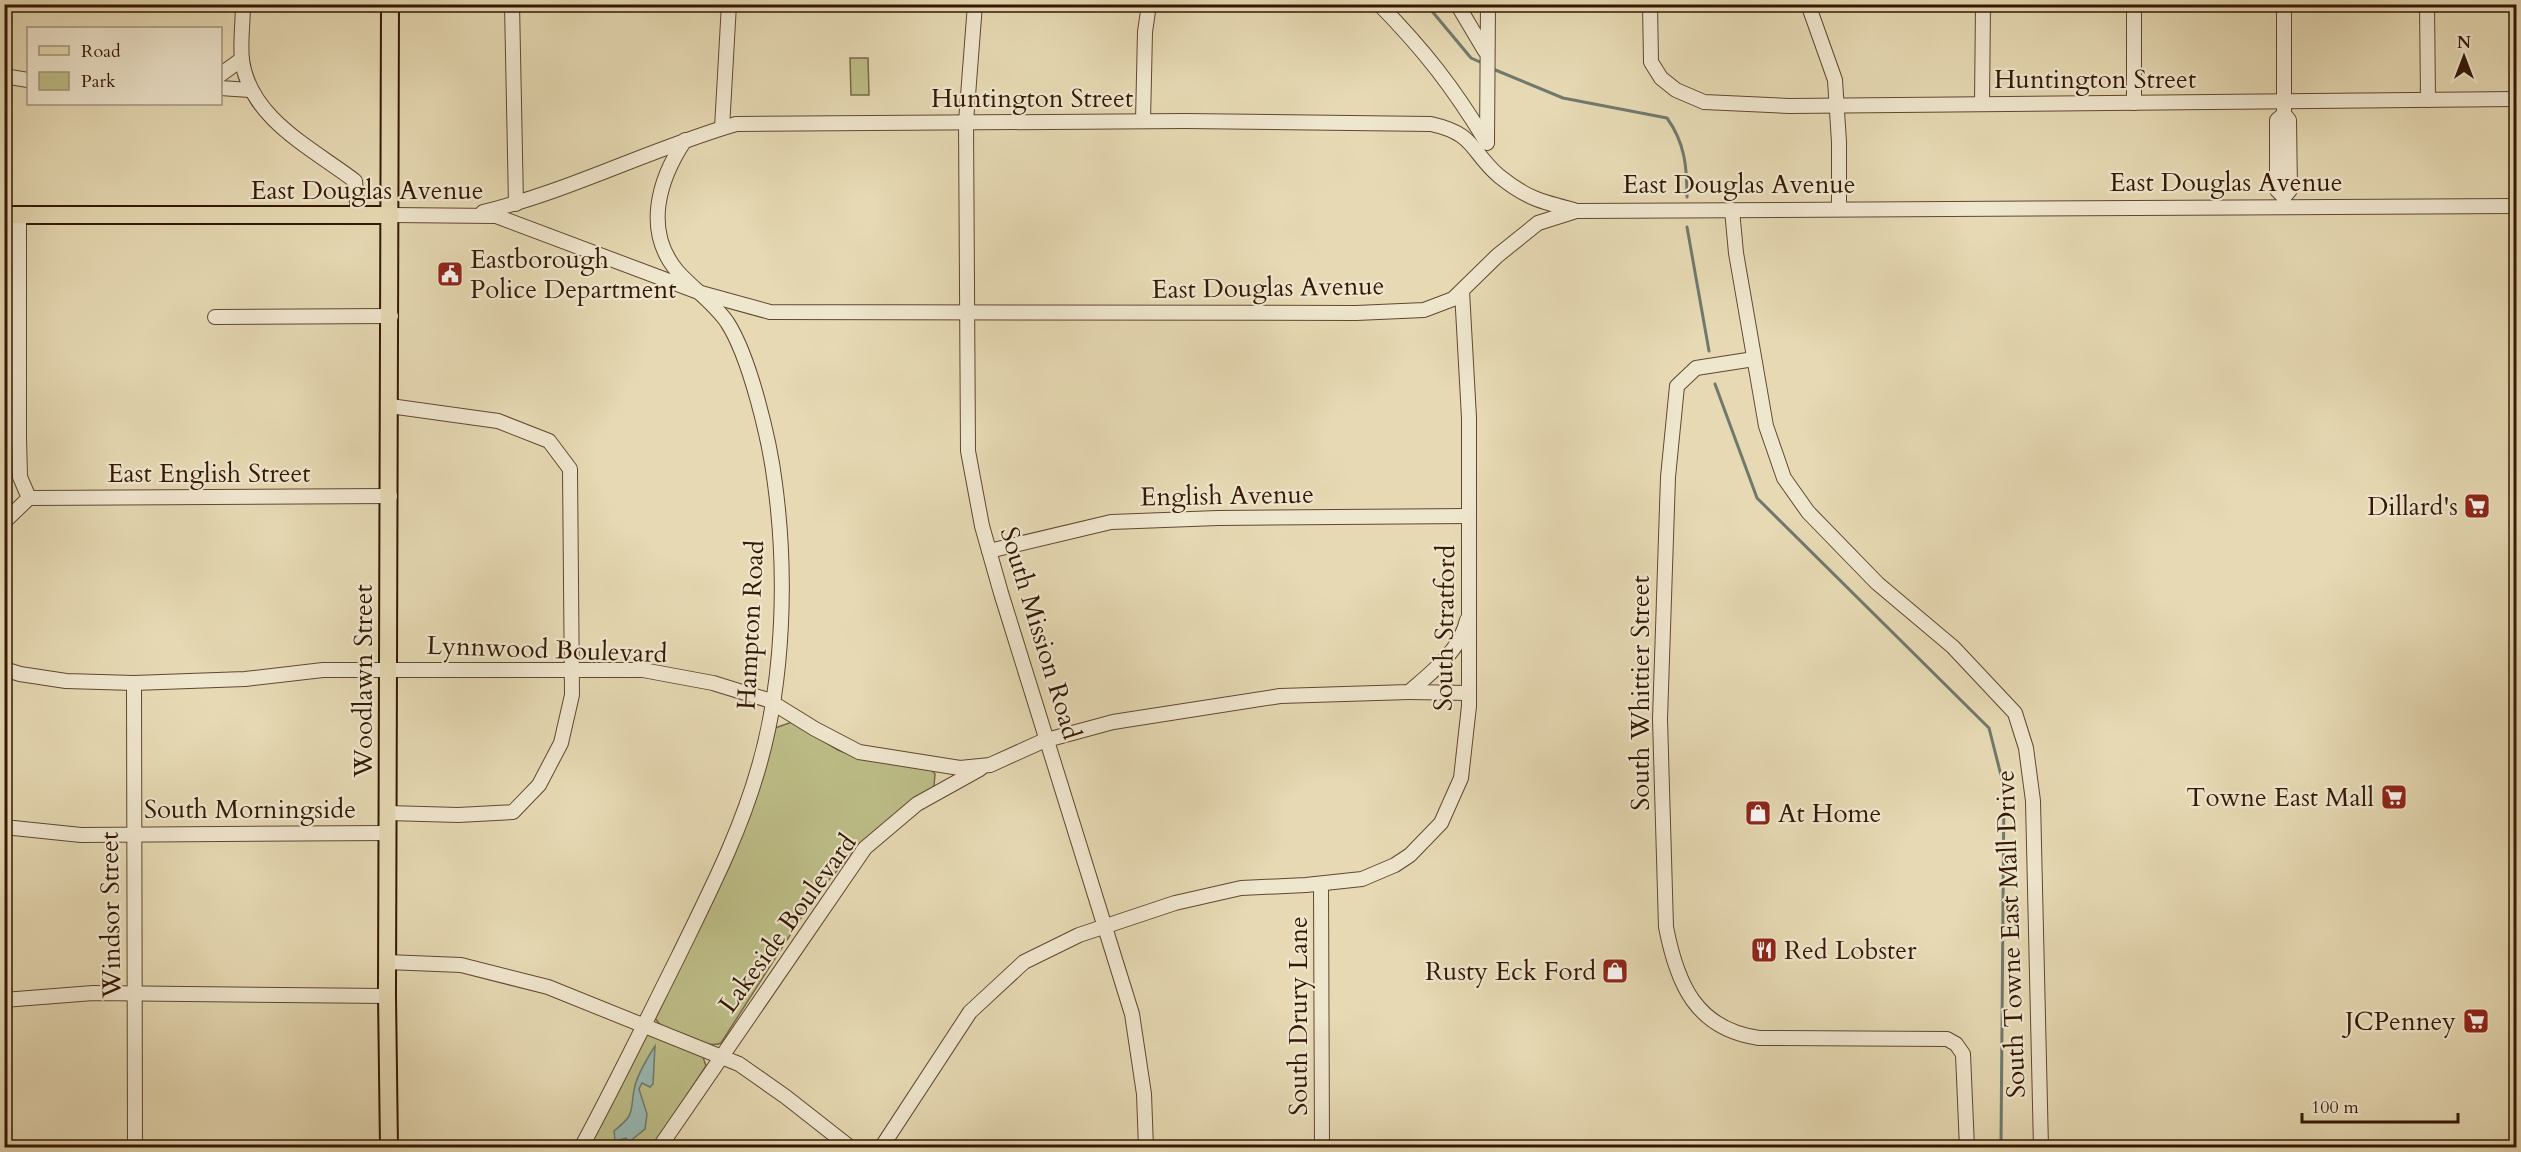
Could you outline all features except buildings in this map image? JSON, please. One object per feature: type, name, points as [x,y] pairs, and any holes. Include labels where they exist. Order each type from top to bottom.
[{"type":"main road","name":"Woodlawn Street","points":[[389,1148],[387,962],[391,316],[390,4]]},
{"type":"main road","name":"East Douglas Avenue","points":[[12,215],[391,215]]},
{"type":"street","points":[[243,4],[242,59],[250,90],[266,114],[355,181],[358,215]]},
{"type":"street","points":[[512,4],[516,204]]},
{"type":"street","points":[[722,128],[729,4]]},
{"type":"street","name":"South Mission Road","points":[[975,4],[966,122],[968,451],[990,551],[1132,1014],[1144,1094],[1146,1148]]},
{"type":"street","points":[[1143,121],[1145,32],[1149,4]]},
{"type":"street","points":[[1379,4],[1421,47],[1455,90],[1487,143]]},
{"type":"street","points":[[1457,4],[1487,55]]},
{"type":"street","points":[[1486,162],[1488,4]]},
{"type":"street","name":"Huntington Street","points":[[1650,4],[1651,62],[1661,78],[1676,90],[1704,102],[1836,105],[2134,103],[2284,108],[2428,100],[2517,99]]},
{"type":"street","points":[[1808,4],[1835,80],[1839,209]]},
{"type":"street","points":[[1982,104],[1983,4]]},
{"type":"street","points":[[2134,4],[2134,103]]},
{"type":"street","points":[[2284,4],[2284,108],[2289,120],[2290,190],[2284,202]]},
{"type":"street","points":[[2427,4],[2428,100]]},
{"type":"street","points":[[222,74],[242,59]]},
{"type":"street","points":[[4,76],[27,80]]},
{"type":"street","points":[[222,88],[250,90]]},
{"type":"street","name":"Huntington Street","points":[[474,215],[516,204],[685,140],[736,124],[1143,121],[1431,124],[1464,135],[1498,175],[1532,200],[1576,211]]},
{"type":"street","name":"Hampton Road","points":[[581,1148],[644,1027],[734,840],[760,765],[773,703],[782,586],[775,483],[757,398],[727,323],[678,271],[667,255],[659,231],[658,195],[669,165],[685,140]]},
{"type":"street","name":"East Douglas Avenue","points":[[391,215],[496,216],[701,293],[770,312],[1356,313],[1424,310],[1453,299],[1497,256],[1539,223],[1576,211],[2284,202],[2517,206]]},
{"type":"street","name":"South Towne East Mall Drive","points":[[1732,210],[1736,253],[1766,426],[1784,477],[1808,512],[1877,583],[1953,647],[2015,713],[2026,748],[2032,801],[2041,1148]]},
{"type":"street","points":[[4,522],[29,498],[20,477],[12,215]]},
{"type":"street","name":"South Stratford","points":[[881,1148],[970,1012],[1024,962],[1079,935],[1175,903],[1241,888],[1321,884],[1362,879],[1395,865],[1410,855],[1441,823],[1461,778],[1468,693],[1469,418],[1462,291]]},
{"type":"street","points":[[215,316],[391,316]]},
{"type":"street","name":"South Whittier Street","points":[[1754,359],[1696,368],[1677,386],[1668,477],[1660,719],[1666,927],[1669,942],[1678,973],[1701,1011],[1726,1031],[1759,1038],[1942,1039],[1956,1044],[1963,1054],[1967,1148]]},
{"type":"street","points":[[388,813],[458,815],[513,812],[539,785],[561,743],[572,695],[570,469],[549,441],[498,421],[390,406]]},
{"type":"street","name":"East English Street","points":[[29,498],[390,496]]},
{"type":"street","name":"English Avenue","points":[[990,551],[1111,522],[1218,518],[1469,516]]},
{"type":"street","points":[[1409,692],[1453,650],[1464,631],[1467,620]]},
{"type":"street","name":"Lynnwood Boulevard","points":[[4,669],[66,681],[134,683],[245,679],[323,670],[643,670],[713,683],[773,703],[859,752],[960,768],[990,765],[1047,740],[1113,722],[1280,696],[1409,692],[1468,693]]},
{"type":"street","name":"Windsor Street","points":[[134,683],[135,1148]]},
{"type":"street","name":"Lakeside Boulevard","points":[[659,1148],[865,848],[917,804],[952,783],[990,765]]},
{"type":"street","name":"South Morningside","points":[[4,827],[81,835],[133,833],[388,834]]},
{"type":"street","name":"South Drury Lane","points":[[1321,884],[1322,1148]]},
{"type":"street","points":[[387,962],[461,965],[548,987],[739,1064],[786,1097],[851,1148]]},
{"type":"street","points":[[4,1000],[93,993],[387,996]]},
{"type":"green space","points":[[850,58],[868,58],[869,95],[851,95]]},
{"type":"green space","points":[[792,722],[838,750],[862,759],[931,769],[935,774],[934,786],[862,843],[817,893],[721,1043],[696,1042],[665,1028],[655,1017],[730,865],[746,819],[770,734],[775,728]]},
{"type":"green space","points":[[652,1034],[702,1054],[706,1066],[653,1147],[585,1148],[646,1035]]},
{"type":"water","points":[[655,1046],[653,1084],[650,1087],[642,1083],[639,1089],[647,1114],[645,1129],[629,1142],[626,1138],[615,1141],[614,1131],[629,1117],[637,1079]]},
{"type":"waterway","points":[[1426,4],[1471,58],[1480,62]]},
{"type":"waterway","points":[[1493,69],[1563,98],[1667,118],[1678,137],[1684,156],[1687,197]]},
{"type":"waterway","points":[[1687,227],[1709,351]]},
{"type":"waterway","points":[[1715,384],[1757,498],[1989,728],[2004,787],[2001,1144]]},
{"type":"place","name":"Eastborough Police Department","points":[[450,274]]},
{"type":"place","name":"Dillard's","points":[[2477,506]]},
{"type":"place","name":"Towne East Mall","points":[[2394,797]]},
{"type":"place","name":"At Home","points":[[1758,813]]},
{"type":"place","name":"Red Lobster","points":[[1764,950]]},
{"type":"place","name":"Rusty Eck Ford","points":[[1615,971]]},
{"type":"place","name":"JCPenney","points":[[2476,1021]]}]
